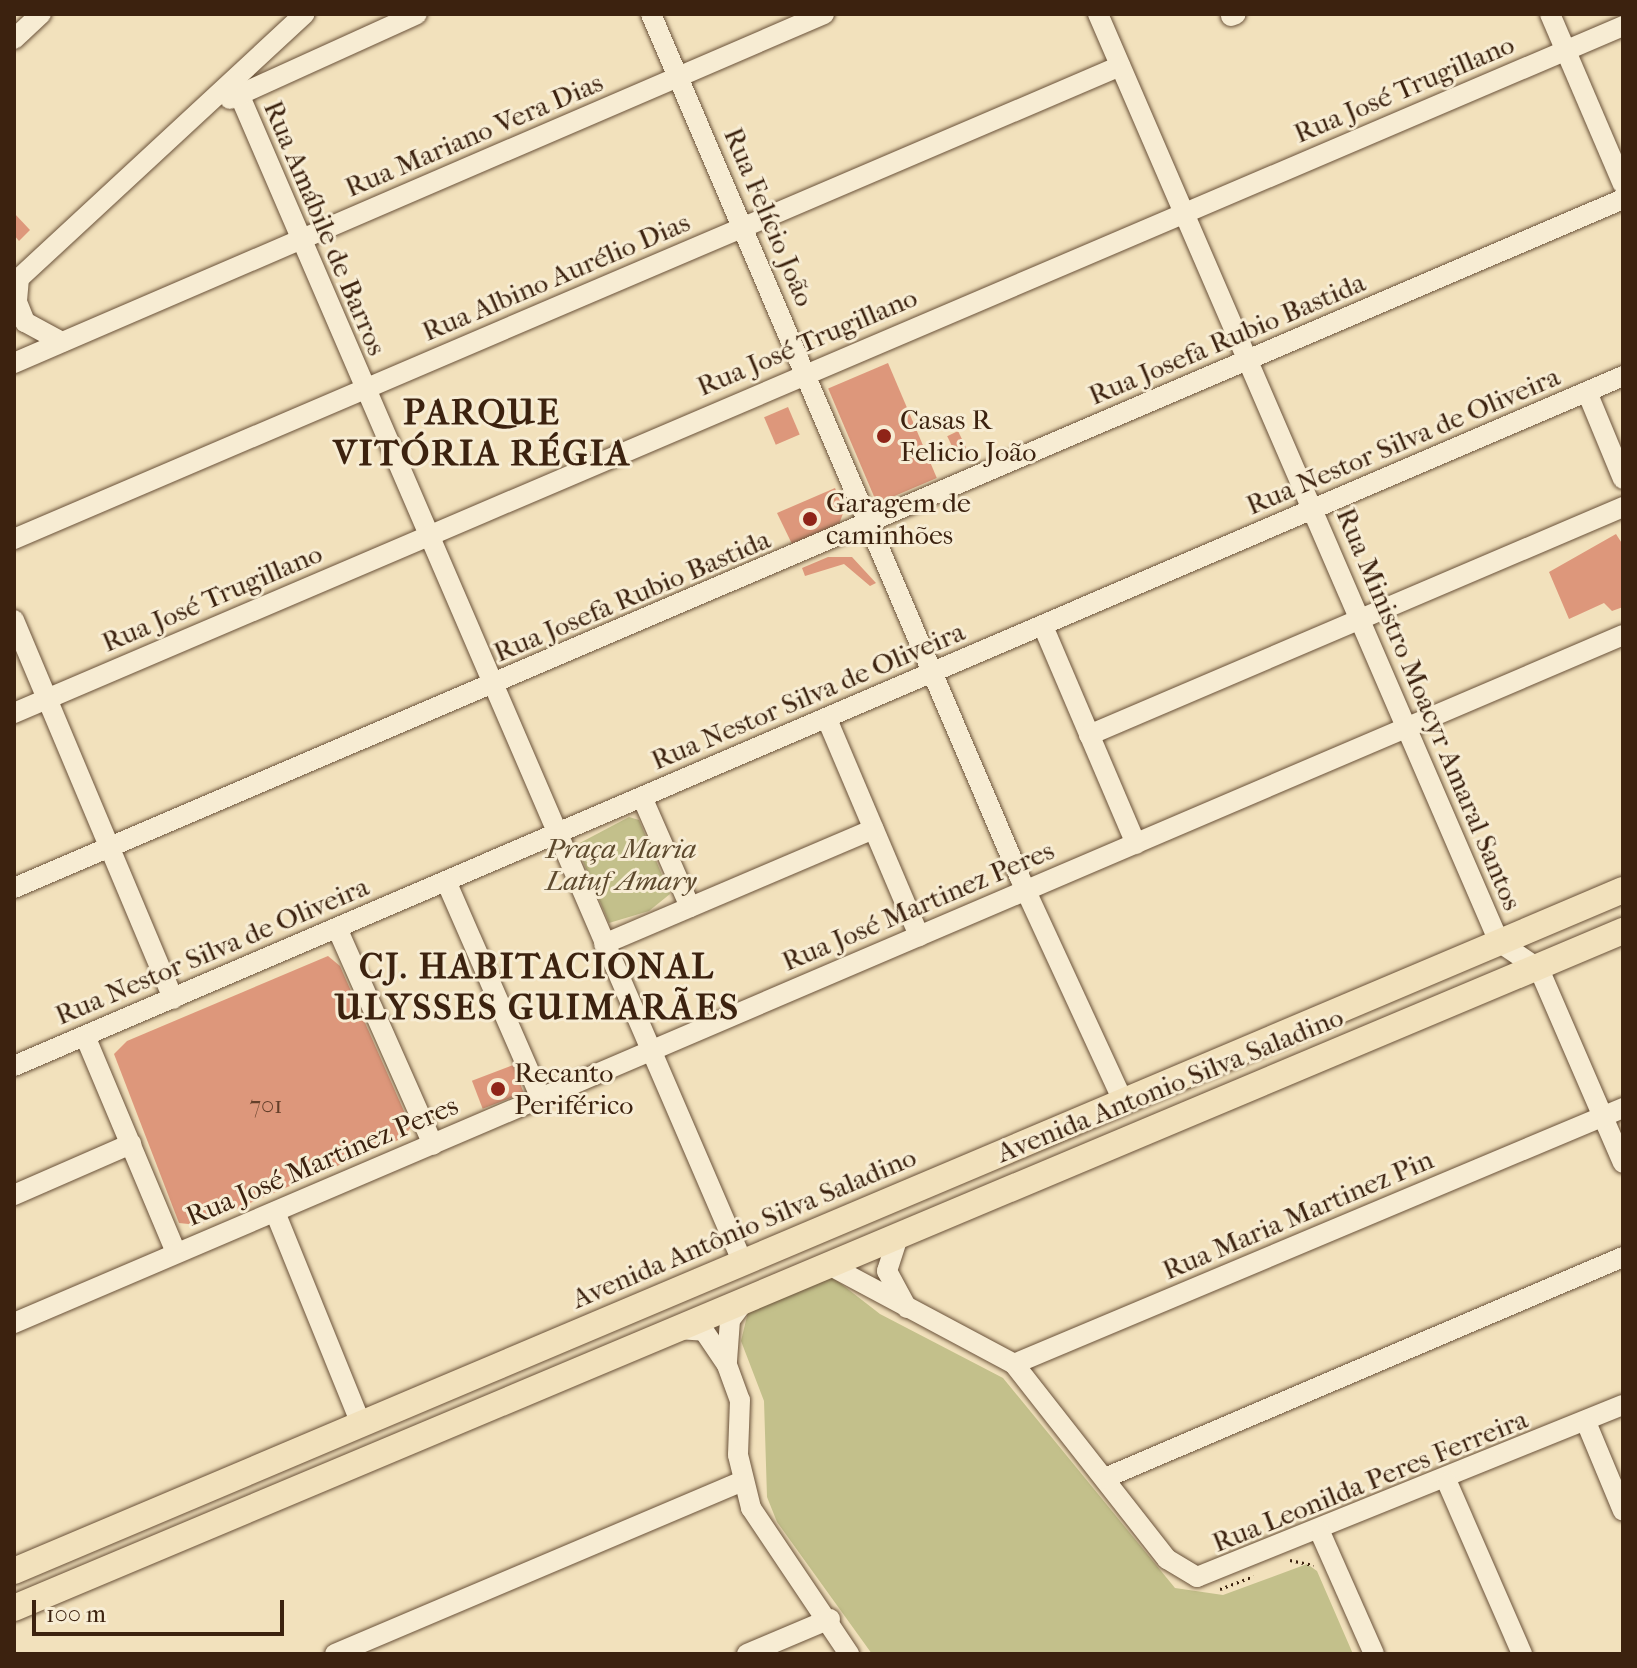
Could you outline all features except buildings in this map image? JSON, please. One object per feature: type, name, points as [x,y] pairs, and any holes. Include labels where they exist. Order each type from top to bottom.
[{"type":"main road","points":[[1499,942],[1623,890]]},
{"type":"main road","name":"Avenida Antonio Silva Saladino","points":[[827,1264],[903,1229],[1539,969],[1623,931]]},
{"type":"main road","name":"Avenida Antônio Silva Saladino","points":[[14,1571],[1499,942]]},
{"type":"main road","points":[[976,1199],[1106,1132],[1123,1101]]},
{"type":"main road","points":[[14,1608],[827,1264]]},
{"type":"street","points":[[14,39],[41,14]]},
{"type":"street","points":[[62,342],[25,322],[17,302],[17,280],[183,121],[304,14]]},
{"type":"street","name":"Rua Felício João","points":[[651,14],[935,671],[1026,890],[1123,1101]]},
{"type":"street","name":"Rua Mariano Vera Dias","points":[[14,363],[824,14]]},
{"type":"street","name":"Rua Ministro Moacyr Amaral Santos","points":[[1098,14],[1362,618],[1499,942]]},
{"type":"street","points":[[1550,14],[1623,184]]},
{"type":"street","points":[[183,121],[412,15]]},
{"type":"street","name":"Rua José Trugillano","points":[[14,713],[1623,26]]},
{"type":"street","points":[[270,43],[267,70],[279,77]]},
{"type":"street","name":"Rua Albino Aurélio Dias","points":[[14,539],[1120,66]]},
{"type":"street","name":"Rua Amábile de Barros","points":[[239,94],[363,391],[743,1263]]},
{"type":"street","name":"Rua Josefa Rubio Bastida","points":[[14,888],[491,687],[1623,199]]},
{"type":"street","name":"Rua Nestor Silva de Oliveira","points":[[14,1066],[1623,376]]},
{"type":"street","points":[[1587,392],[1623,479]]},
{"type":"street","points":[[1089,735],[1623,507]]},
{"type":"street","points":[[14,620],[112,847],[173,999]]},
{"type":"street","points":[[1043,626],[1136,844]]},
{"type":"street","name":"Rua José Martinez Peres","points":[[14,1323],[1623,635]]},
{"type":"street","points":[[827,719],[919,936]]},
{"type":"street","points":[[642,797],[690,907]]},
{"type":"street","points":[[604,944],[873,829]]},
{"type":"street","points":[[446,881],[541,1098]]},
{"type":"street","points":[[337,928],[433,1145]]},
{"type":"street","points":[[1499,942],[1539,969],[1623,1163]]},
{"type":"street","points":[[85,1036],[176,1253]]},
{"type":"street","name":"Rua Maria Martinez Pin","points":[[1014,1364],[1623,1108]]},
{"type":"street","points":[[14,1195],[131,1144]]},
{"type":"street","points":[[275,1212],[361,1424]]},
{"type":"street","points":[[903,1229],[889,1249],[887,1271],[910,1311]]},
{"type":"street","points":[[1105,1478],[1623,1257]]},
{"type":"street","name":"Rua Leonilda Peres Ferreira","points":[[827,1264],[1014,1364],[1187,1575],[1216,1575],[1447,1482],[1623,1405]]},
{"type":"street","points":[[727,1365],[727,1330],[747,1299]]},
{"type":"street","points":[[676,1329],[704,1331],[727,1365],[740,1400],[741,1482],[751,1508],[830,1619],[849,1654]]},
{"type":"street","points":[[1586,1422],[1623,1511]]},
{"type":"street","points":[[335,1654],[741,1482]]},
{"type":"street","points":[[1447,1482],[1522,1654]]},
{"type":"street","points":[[1320,1532],[1374,1654]]},
{"type":"street","points":[[747,1654],[830,1619]]},
{"type":"green space","name":"Praça Maria Latuf Amary","points":[[629,817],[639,820],[670,894],[649,911],[609,923],[576,845]]},
{"type":"green space","points":[[831,1276],[880,1314],[1003,1378],[1175,1588],[1223,1595],[1307,1564],[1317,1571],[1353,1654],[872,1654],[777,1522],[767,1497],[764,1401],[741,1341],[748,1312]]},
{"type":"place","name":"Casas R Felicio João","points":[[884,436]]},
{"type":"place","name":"Garagem de caminhões","points":[[810,519]]},
{"type":"place","name":"Recanto Periférico","points":[[498,1089]]},
{"type":"district","name":"PARQUE VITÓRIA RÉGIA","points":[[482,432]]},
{"type":"district","name":"CJ. HABITACIONAL ULYSSES GUIMARÃES","points":[[537,986]]}]
